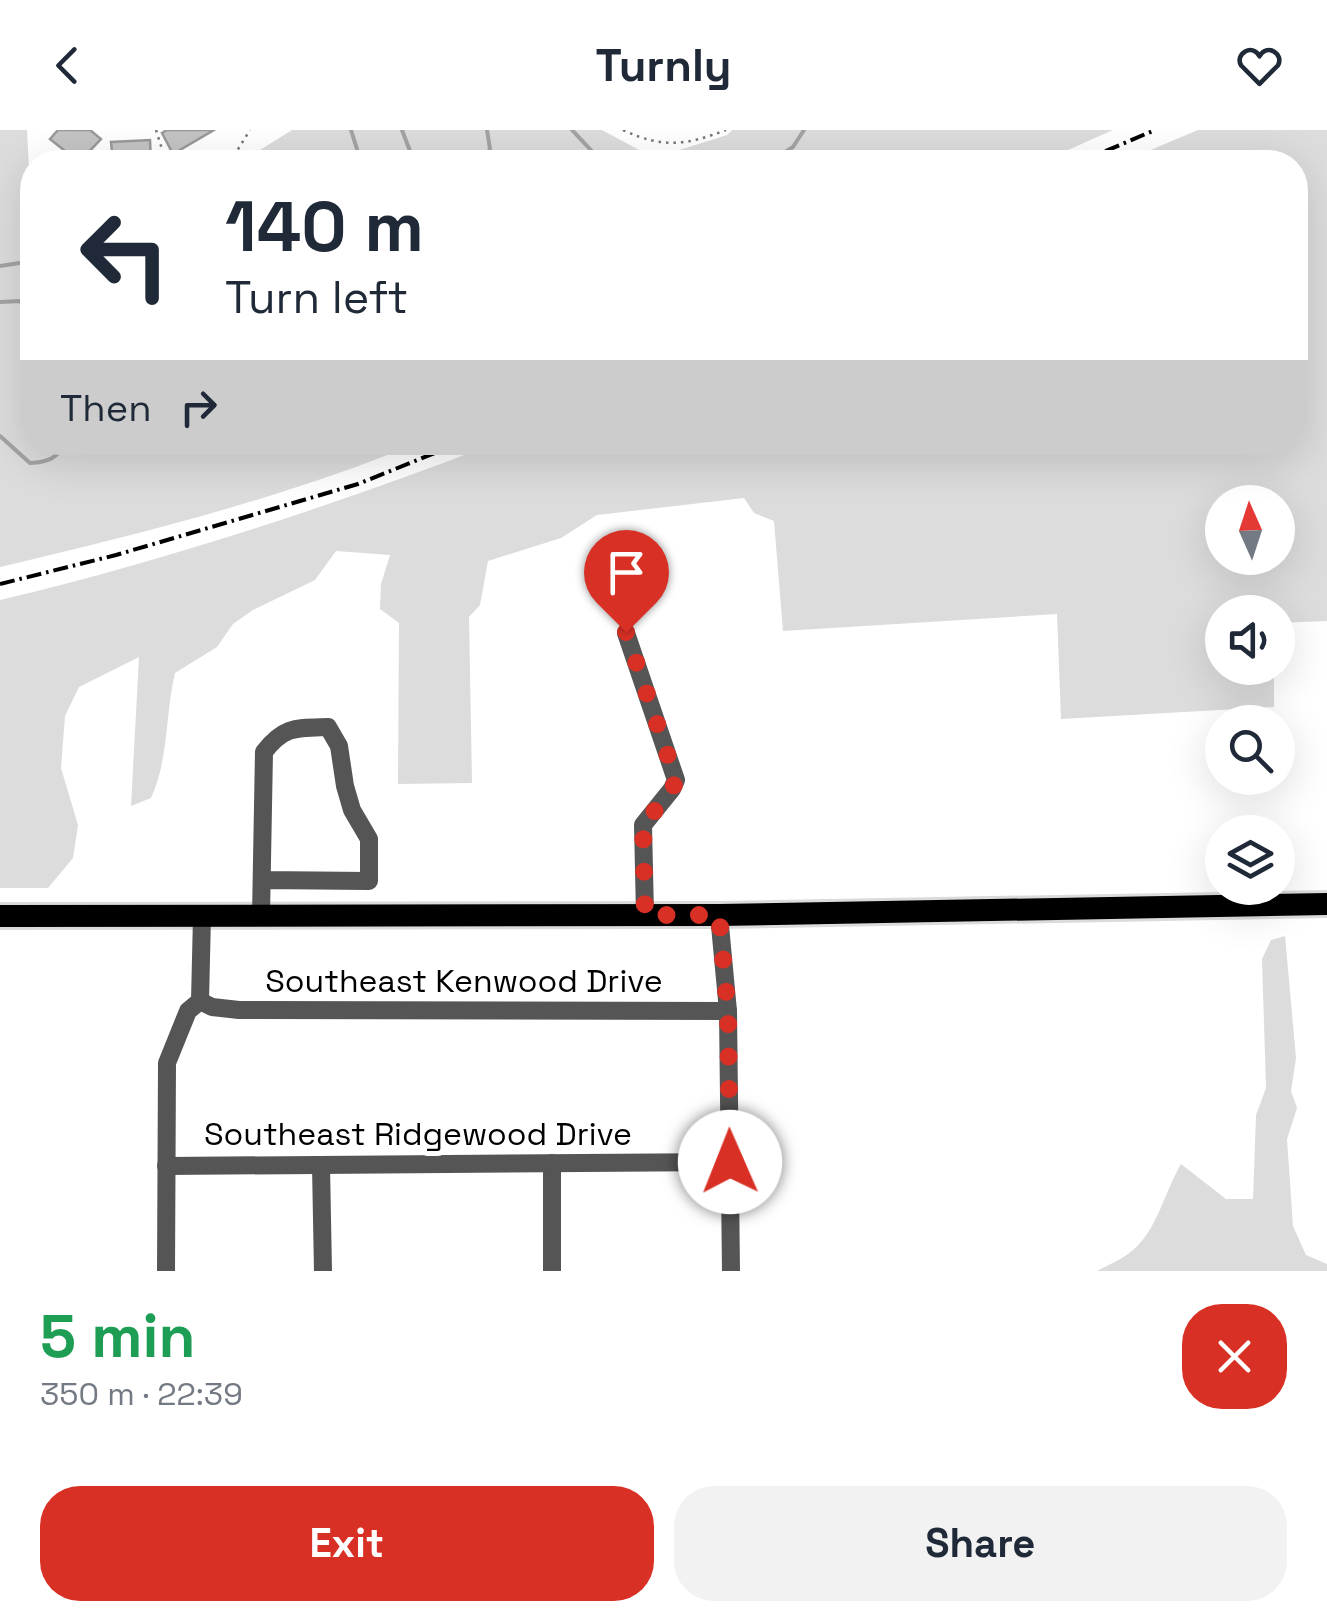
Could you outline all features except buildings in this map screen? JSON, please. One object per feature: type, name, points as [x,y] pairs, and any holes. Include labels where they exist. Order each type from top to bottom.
[{"type":"main road","points":[[0,916],[719,915],[1327,904]]},
{"type":"street","points":[[626,632],[676,780],[643,825],[645,915]]},
{"type":"street","points":[[261,916],[264,752],[277,735],[294,728],[328,728],[339,746],[344,786],[352,810],[369,839],[369,881],[262,880]]},
{"type":"street","points":[[719,915],[728,1012],[731,1271]]},
{"type":"street","points":[[166,1271],[166,1063],[188,1010],[200,1001],[202,916]]},
{"type":"street","name":"Southeast Kenwood Drive","points":[[200,1001],[212,1007],[239,1010],[728,1012]]},
{"type":"street","name":"Southeast Ridgewood Drive","points":[[166,1166],[730,1162]]},
{"type":"street","points":[[552,1163],[552,1271]]},
{"type":"street","points":[[321,1166],[323,1271]]},
{"type":"path","points":[[623,130],[639,137],[685,144],[726,130]]},
{"type":"shaded area","points":[[0,130],[27,130],[28,150],[20,150],[20,455],[387,455],[211,513],[0,567]]},
{"type":"shaded area","points":[[292,130],[602,130],[639,150],[260,150]]},
{"type":"shaded area","points":[[732,130],[1113,130],[1068,150],[679,150]]},
{"type":"shaded area","points":[[1198,130],[1327,130],[1327,621],[1295,622],[1295,595],[1205,595],[1205,685],[1274,685],[1274,705],[1205,705],[1205,711],[1061,719],[1057,614],[783,631],[774,521],[754,513],[744,498],[597,515],[561,538],[488,561],[480,605],[469,617],[472,783],[398,784],[399,623],[380,609],[381,584],[390,555],[336,551],[315,580],[253,610],[233,624],[217,647],[175,673],[161,768],[151,798],[131,806],[139,657],[79,687],[65,716],[61,768],[78,825],[73,858],[48,888],[0,888],[0,600],[251,530],[463,455],[1308,455],[1308,150],[1150,150]]},
{"type":"shaded area","points":[[1285,936],[1296,1058],[1291,1091],[1297,1108],[1287,1139],[1293,1226],[1306,1255],[1327,1264],[1327,1271],[1097,1271],[1141,1242],[1181,1164],[1226,1199],[1253,1199],[1256,1115],[1266,1088],[1262,959],[1271,940]]},
{"type":"waterway","points":[[351,130],[357,150]]},
{"type":"waterway","points":[[402,130],[410,150]]},
{"type":"waterway","points":[[487,130],[489,150]]},
{"type":"waterway","points":[[572,130],[591,150]]},
{"type":"waterway","points":[[788,150],[804,130]]},
{"type":"waterway","points":[[0,266],[20,263]]},
{"type":"waterway","points":[[0,302],[20,301]]},
{"type":"waterway","points":[[0,436],[20,454]]},
{"type":"waterway","points":[[21,455],[30,463],[55,455]]},
{"type":"railway","points":[[1108,150],[1155,130]]},
{"type":"railway","points":[[0,584],[116,555],[358,484],[430,455]]},
{"type":"route","points":[[626,632],[676,780],[643,825],[645,915],[719,915],[728,1012],[730,1162]]}]
